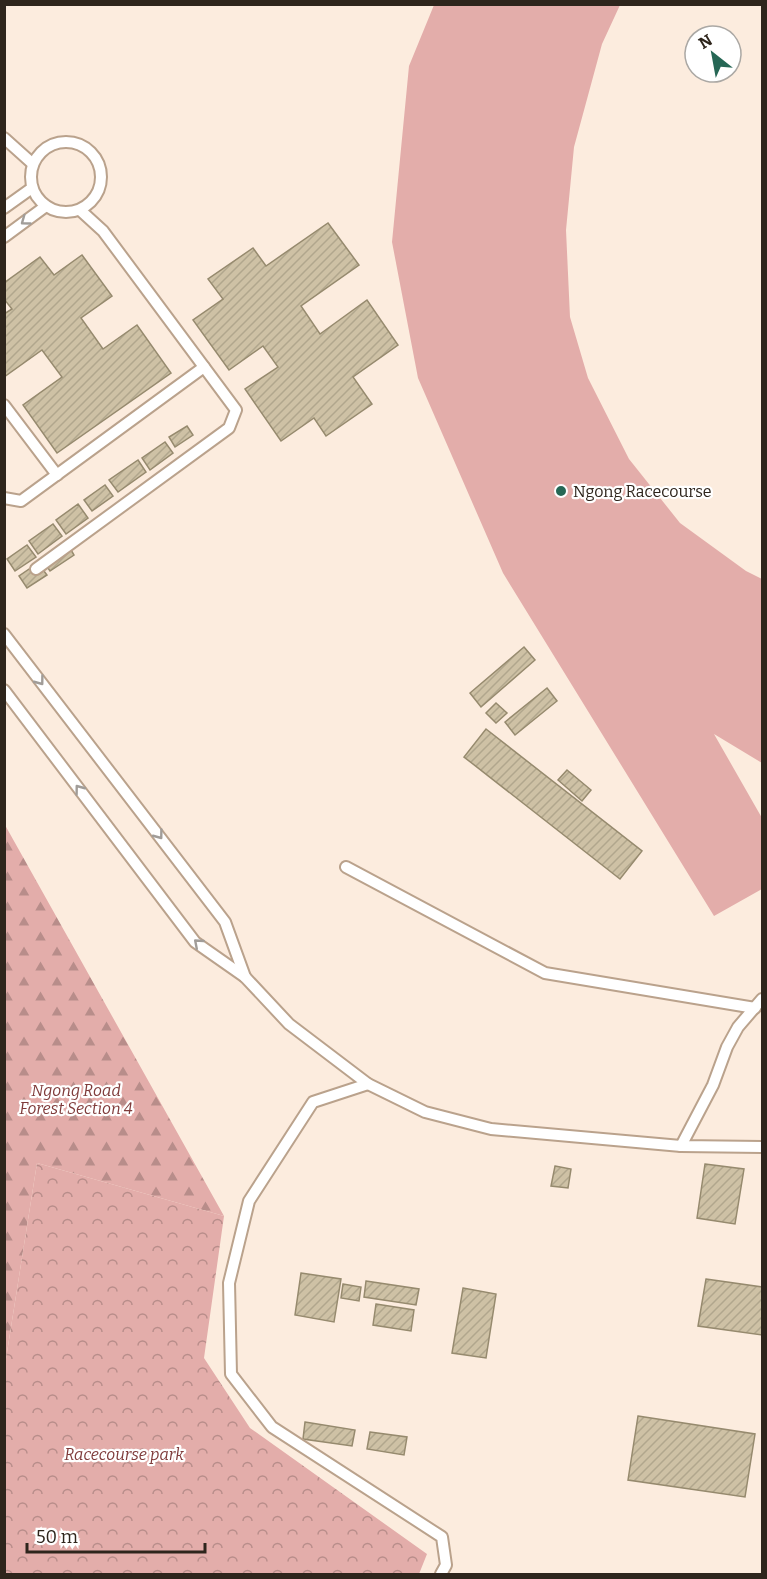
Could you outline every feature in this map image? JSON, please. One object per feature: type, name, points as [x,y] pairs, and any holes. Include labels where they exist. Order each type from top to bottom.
[{"type":"lane","points":[[4,138],[33,164]]},
{"type":"lane","points":[[59,142],[71,142],[92,152],[98,161],[101,184],[89,204],[80,210],[56,211],[37,198],[32,188],[33,164],[39,154],[59,142]]},
{"type":"lane","points":[[4,208],[32,188]]},
{"type":"lane","points":[[4,237],[46,206]]},
{"type":"lane","points":[[36,569],[229,429],[236,410],[103,231],[80,210]]},
{"type":"lane","points":[[4,498],[21,501],[204,367]]},
{"type":"lane","points":[[4,405],[57,475]]},
{"type":"lane","points":[[4,634],[225,922],[245,977]]},
{"type":"lane","points":[[4,690],[195,942],[245,977],[289,1024],[368,1084],[424,1112],[491,1128],[681,1146],[762,1147]]},
{"type":"lane","points":[[346,867],[545,973],[759,1004]]},
{"type":"lane","points":[[681,1146],[713,1085],[727,1047],[738,1027],[759,1004]]},
{"type":"lane","points":[[368,1084],[313,1102],[249,1202],[229,1283],[231,1374],[272,1427],[442,1537],[446,1565],[441,1575]]},
{"type":"green space","name":"Ngong Racecourse","points":[[434,5],[620,5],[602,44],[574,147],[566,230],[570,317],[588,378],[629,459],[680,523],[746,571],[762,579],[762,763],[714,734],[762,818],[762,889],[714,916],[503,573],[418,378],[392,242],[409,66]]},
{"type":"green space","name":"Ngong Road Forest Section 4","points":[[5,825],[224,1216],[37,1163],[5,1365]]},
{"type":"green space","name":"Racecourse park","points":[[37,1163],[224,1216],[204,1358],[250,1428],[427,1554],[419,1574],[5,1574],[5,1365]]},
{"type":"building","points":[[328,223],[359,265],[301,306],[320,334],[367,300],[398,345],[353,377],[372,404],[326,436],[314,418],[281,441],[245,389],[278,367],[263,346],[229,370],[193,320],[223,299],[208,279],[253,248],[266,266]]},
{"type":"building","points":[[82,255],[112,296],[81,318],[103,349],[137,325],[171,373],[57,453],[23,405],[62,377],[42,350],[4,377],[4,314],[12,309],[4,299],[4,283],[40,257],[54,275]]},
{"type":"building","points":[[187,426],[193,435],[175,447],[169,437]]},
{"type":"building","points":[[165,442],[173,453],[150,470],[142,458]]},
{"type":"building","points":[[138,460],[146,472],[118,492],[109,480]]},
{"type":"building","points":[[105,485],[113,496],[92,511],[84,500]]},
{"type":"building","points":[[78,504],[88,518],[66,534],[56,520]]},
{"type":"building","points":[[53,524],[62,536],[38,554],[29,541]]},
{"type":"building","points":[[67,543],[74,555],[50,571],[42,559]]},
{"type":"building","points":[[27,545],[36,557],[15,571],[7,559]]},
{"type":"building","points":[[38,563],[47,575],[27,588],[19,576]]},
{"type":"building","points":[[524,647],[535,660],[481,707],[470,693]]},
{"type":"building","points":[[547,688],[557,701],[515,735],[505,722]]},
{"type":"building","points":[[496,703],[507,713],[496,723],[486,713]]},
{"type":"building","points":[[486,729],[642,851],[620,879],[464,757]]},
{"type":"building","points":[[567,770],[591,790],[582,801],[558,780]]},
{"type":"building","points":[[705,1164],[744,1169],[735,1224],[697,1218]]},
{"type":"building","points":[[555,1166],[571,1169],[568,1188],[551,1186]]},
{"type":"building","points":[[301,1273],[341,1279],[334,1322],[295,1315]]},
{"type":"building","points":[[706,1279],[762,1287],[762,1335],[698,1326]]},
{"type":"building","points":[[366,1281],[419,1289],[416,1305],[364,1297]]},
{"type":"building","points":[[343,1284],[361,1287],[359,1301],[341,1298]]},
{"type":"building","points":[[463,1288],[496,1294],[486,1358],[452,1353]]},
{"type":"building","points":[[376,1304],[414,1310],[411,1331],[373,1325]]},
{"type":"building","points":[[638,1416],[755,1434],[745,1497],[628,1480]]},
{"type":"building","points":[[305,1422],[355,1430],[352,1446],[303,1439]]},
{"type":"building","points":[[370,1432],[407,1437],[404,1455],[367,1449]]},
{"type":"place","name":"Ngong Racecourse","points":[[561,491]]}]
